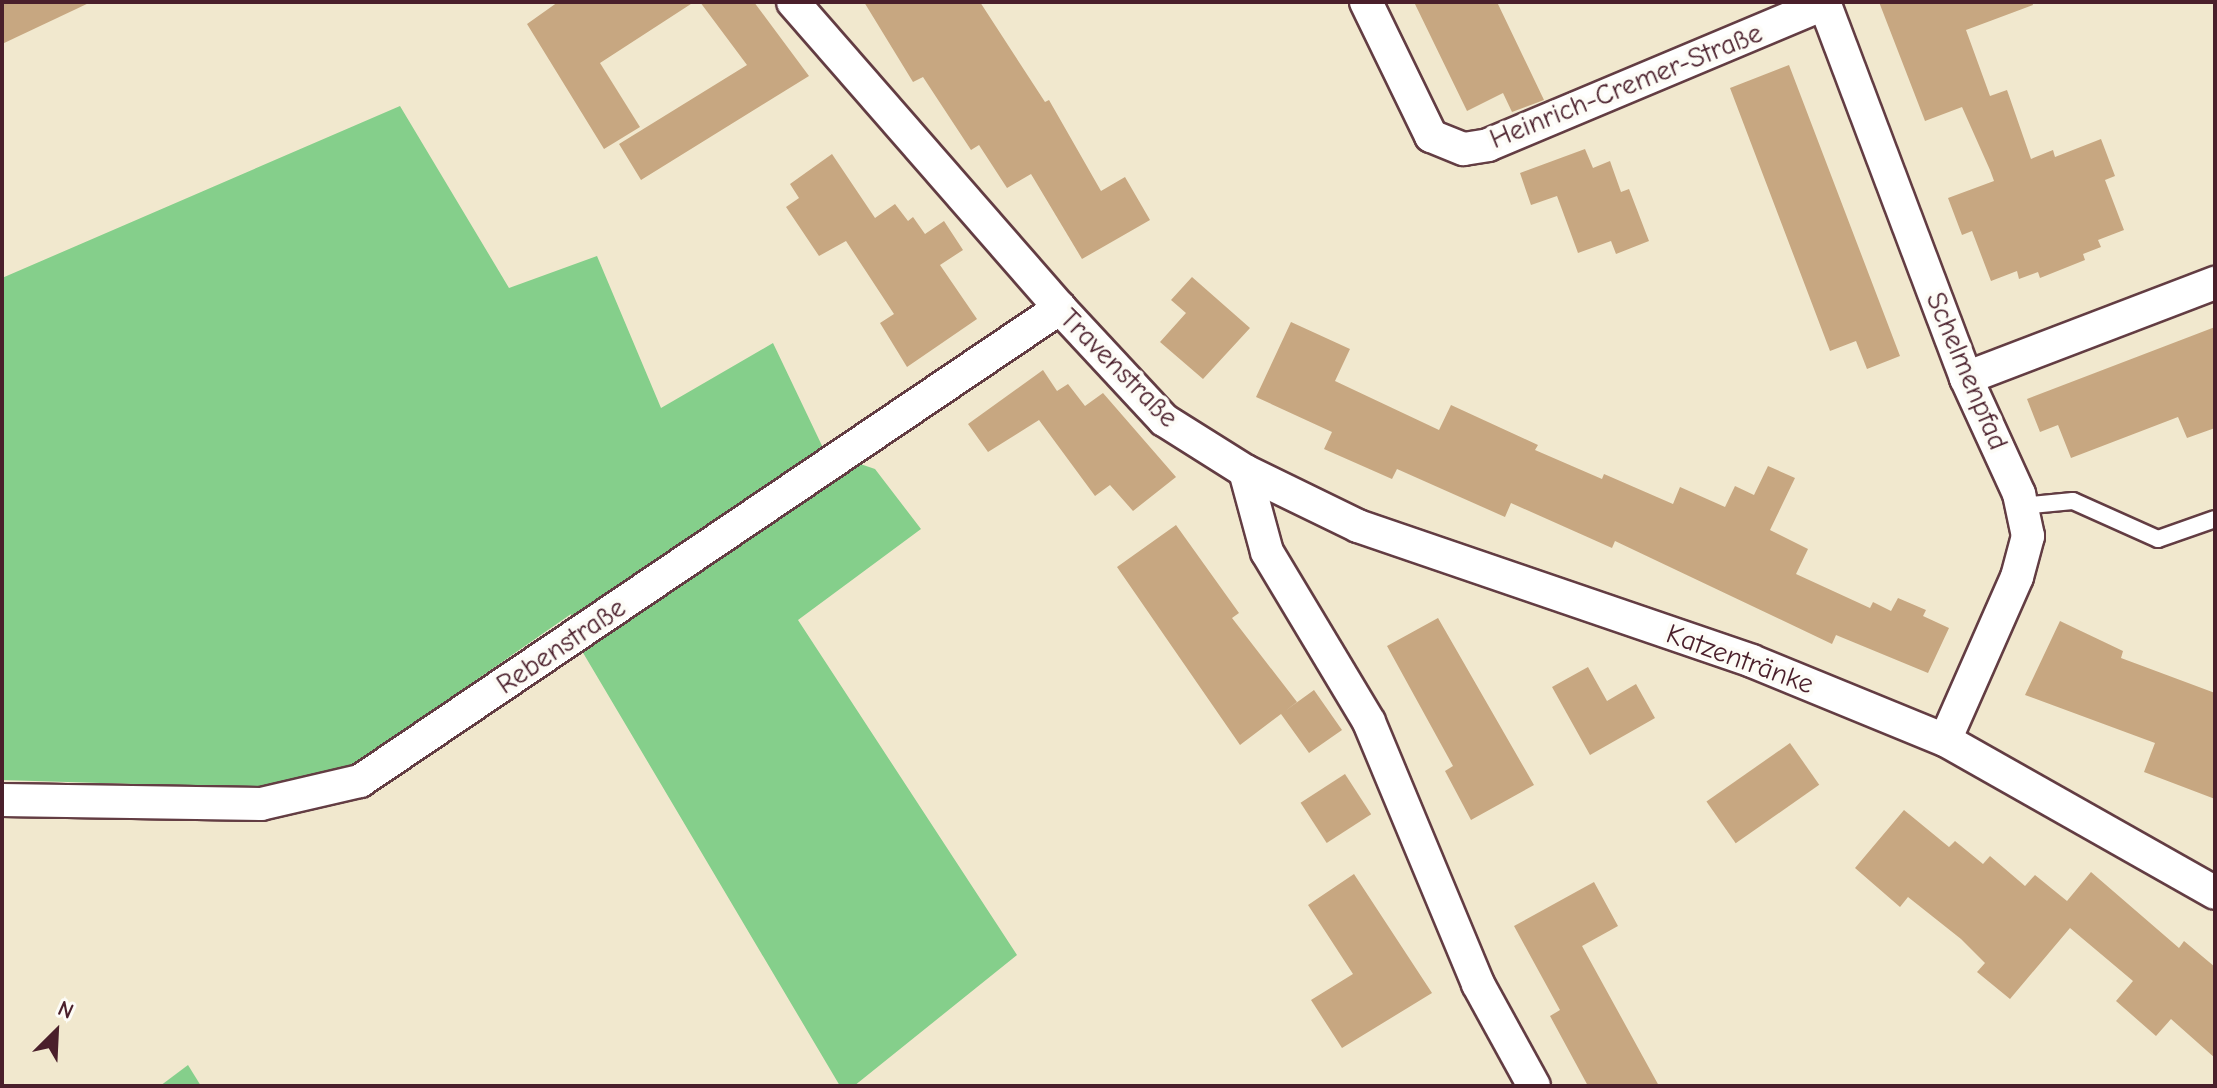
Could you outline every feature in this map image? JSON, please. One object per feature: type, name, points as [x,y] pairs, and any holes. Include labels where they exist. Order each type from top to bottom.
[{"type":"street","name":"Travenstraße","points":[[793,2],[1060,308],[1164,420],[1245,471]]},
{"type":"street","name":"Heinrich-Cremer-Straße","points":[[1366,2],[1431,136],[1464,149],[1488,145],[1824,3]]},
{"type":"street","name":"Schelmenpfad","points":[[1824,3],[1966,378],[2021,506],[2028,536],[2017,577],[1945,740]]},
{"type":"street","points":[[1966,378],[2215,283]]},
{"type":"street","name":"Rebenstraße","points":[[2,800],[261,804],[360,781],[1060,308]]},
{"type":"street","points":[[1245,471],[1267,552],[1369,722],[1478,984],[1534,1086]]},
{"type":"street","name":"Katzentränke","points":[[1245,471],[1358,526],[1752,661],[1945,740],[2215,893]]},
{"type":"lane","points":[[2021,506],[2073,501],[2158,539],[2215,519]]},
{"type":"green space","points":[[400,106],[509,288],[597,256],[661,408],[773,343],[825,452],[875,469],[921,529],[798,620],[1017,955],[854,1086],[840,1086],[579,646],[571,614],[351,767],[268,788],[2,780],[2,278]]},
{"type":"green space","points":[[188,1065],[201,1086],[160,1086]]},
{"type":"building","points":[[2,2],[91,2],[2,44]]},
{"type":"building","points":[[558,2],[694,2],[600,63],[640,127],[604,149],[527,24]]},
{"type":"building","points":[[700,2],[754,2],[809,76],[641,180],[619,144],[747,65]]},
{"type":"building","points":[[864,2],[980,2],[1045,102],[1049,100],[1101,191],[1125,177],[1150,220],[1082,259],[1031,174],[1007,188],[979,145],[971,150],[923,77],[913,82]]},
{"type":"building","points":[[1414,2],[1497,2],[1544,100],[1512,112],[1503,93],[1467,111]]},
{"type":"building","points":[[1879,2],[2032,2],[2033,5],[1966,30],[1990,96],[2007,90],[2031,159],[2053,150],[2055,157],[2101,139],[2115,176],[2105,180],[2124,230],[2098,240],[2101,247],[2083,254],[2085,260],[2040,278],[2038,272],[2019,279],[2017,271],[1991,281],[1972,231],[1962,235],[1948,198],[1994,181],[1990,170],[1962,107],[1925,121]]},
{"type":"building","points":[[1789,65],[1900,356],[1867,369],[1856,341],[1830,351],[1730,88]]},
{"type":"building","points":[[1585,149],[1593,168],[1610,161],[1621,192],[1629,189],[1649,241],[1616,254],[1611,241],[1578,253],[1557,196],[1531,205],[1520,173]]},
{"type":"building","points":[[832,154],[875,218],[895,204],[908,221],[913,217],[925,234],[944,221],[963,250],[940,265],[977,319],[907,367],[880,323],[894,314],[846,241],[819,256],[786,207],[799,198],[790,184]]},
{"type":"building","points":[[1192,277],[1250,328],[1203,379],[1160,342],[1186,313],[1171,300]]},
{"type":"building","points":[[1291,322],[1350,349],[1335,381],[1439,430],[1451,405],[1538,445],[1535,450],[1602,479],[1604,474],[1673,504],[1680,487],[1725,507],[1735,486],[1754,495],[1768,466],[1795,478],[1770,530],[1808,549],[1796,574],[1870,608],[1873,602],[1891,611],[1898,598],[1926,610],[1923,616],[1949,628],[1928,673],[1836,635],[1832,644],[1615,541],[1612,548],[1511,503],[1505,517],[1397,469],[1392,479],[1324,449],[1332,432],[1256,397]]},
{"type":"building","points":[[2215,327],[2215,428],[2187,438],[2178,417],[2071,458],[2058,425],[2040,432],[2027,399]]},
{"type":"building","points":[[1043,370],[1057,391],[1068,384],[1085,406],[1103,393],[1176,477],[1133,511],[1110,485],[1095,496],[1039,420],[988,452],[968,424]]},
{"type":"building","points":[[1176,525],[1239,613],[1232,618],[1297,702],[1285,711],[1314,690],[1342,730],[1309,753],[1281,714],[1240,745],[1117,567]]},
{"type":"building","points":[[1438,618],[1534,785],[1471,820],[1445,771],[1453,766],[1387,646]]},
{"type":"building","points":[[2060,621],[2123,651],[2121,658],[2215,693],[2215,799],[2144,772],[2155,743],[2025,695]]},
{"type":"building","points":[[1588,667],[1607,701],[1636,684],[1655,718],[1590,755],[1552,687]]},
{"type":"building","points":[[1790,743],[1819,785],[1736,843],[1706,802]]},
{"type":"building","points":[[1345,774],[1371,814],[1327,843],[1301,803]]},
{"type":"building","points":[[1904,810],[1949,847],[1955,841],[1983,864],[1990,856],[2025,886],[2035,875],[2067,901],[2091,872],[2179,948],[2184,941],[2215,967],[2215,1058],[2171,1019],[2156,1036],[2116,1001],[2133,981],[2070,928],[2010,999],[1977,972],[1985,963],[1961,939],[1908,897],[1900,907],[1855,868]]},
{"type":"building","points":[[1354,874],[1432,993],[1342,1048],[1311,1000],[1353,974],[1308,905]]},
{"type":"building","points":[[1594,882],[1618,926],[1582,946],[1659,1086],[1588,1086],[1550,1016],[1560,1010],[1514,926]]}]
